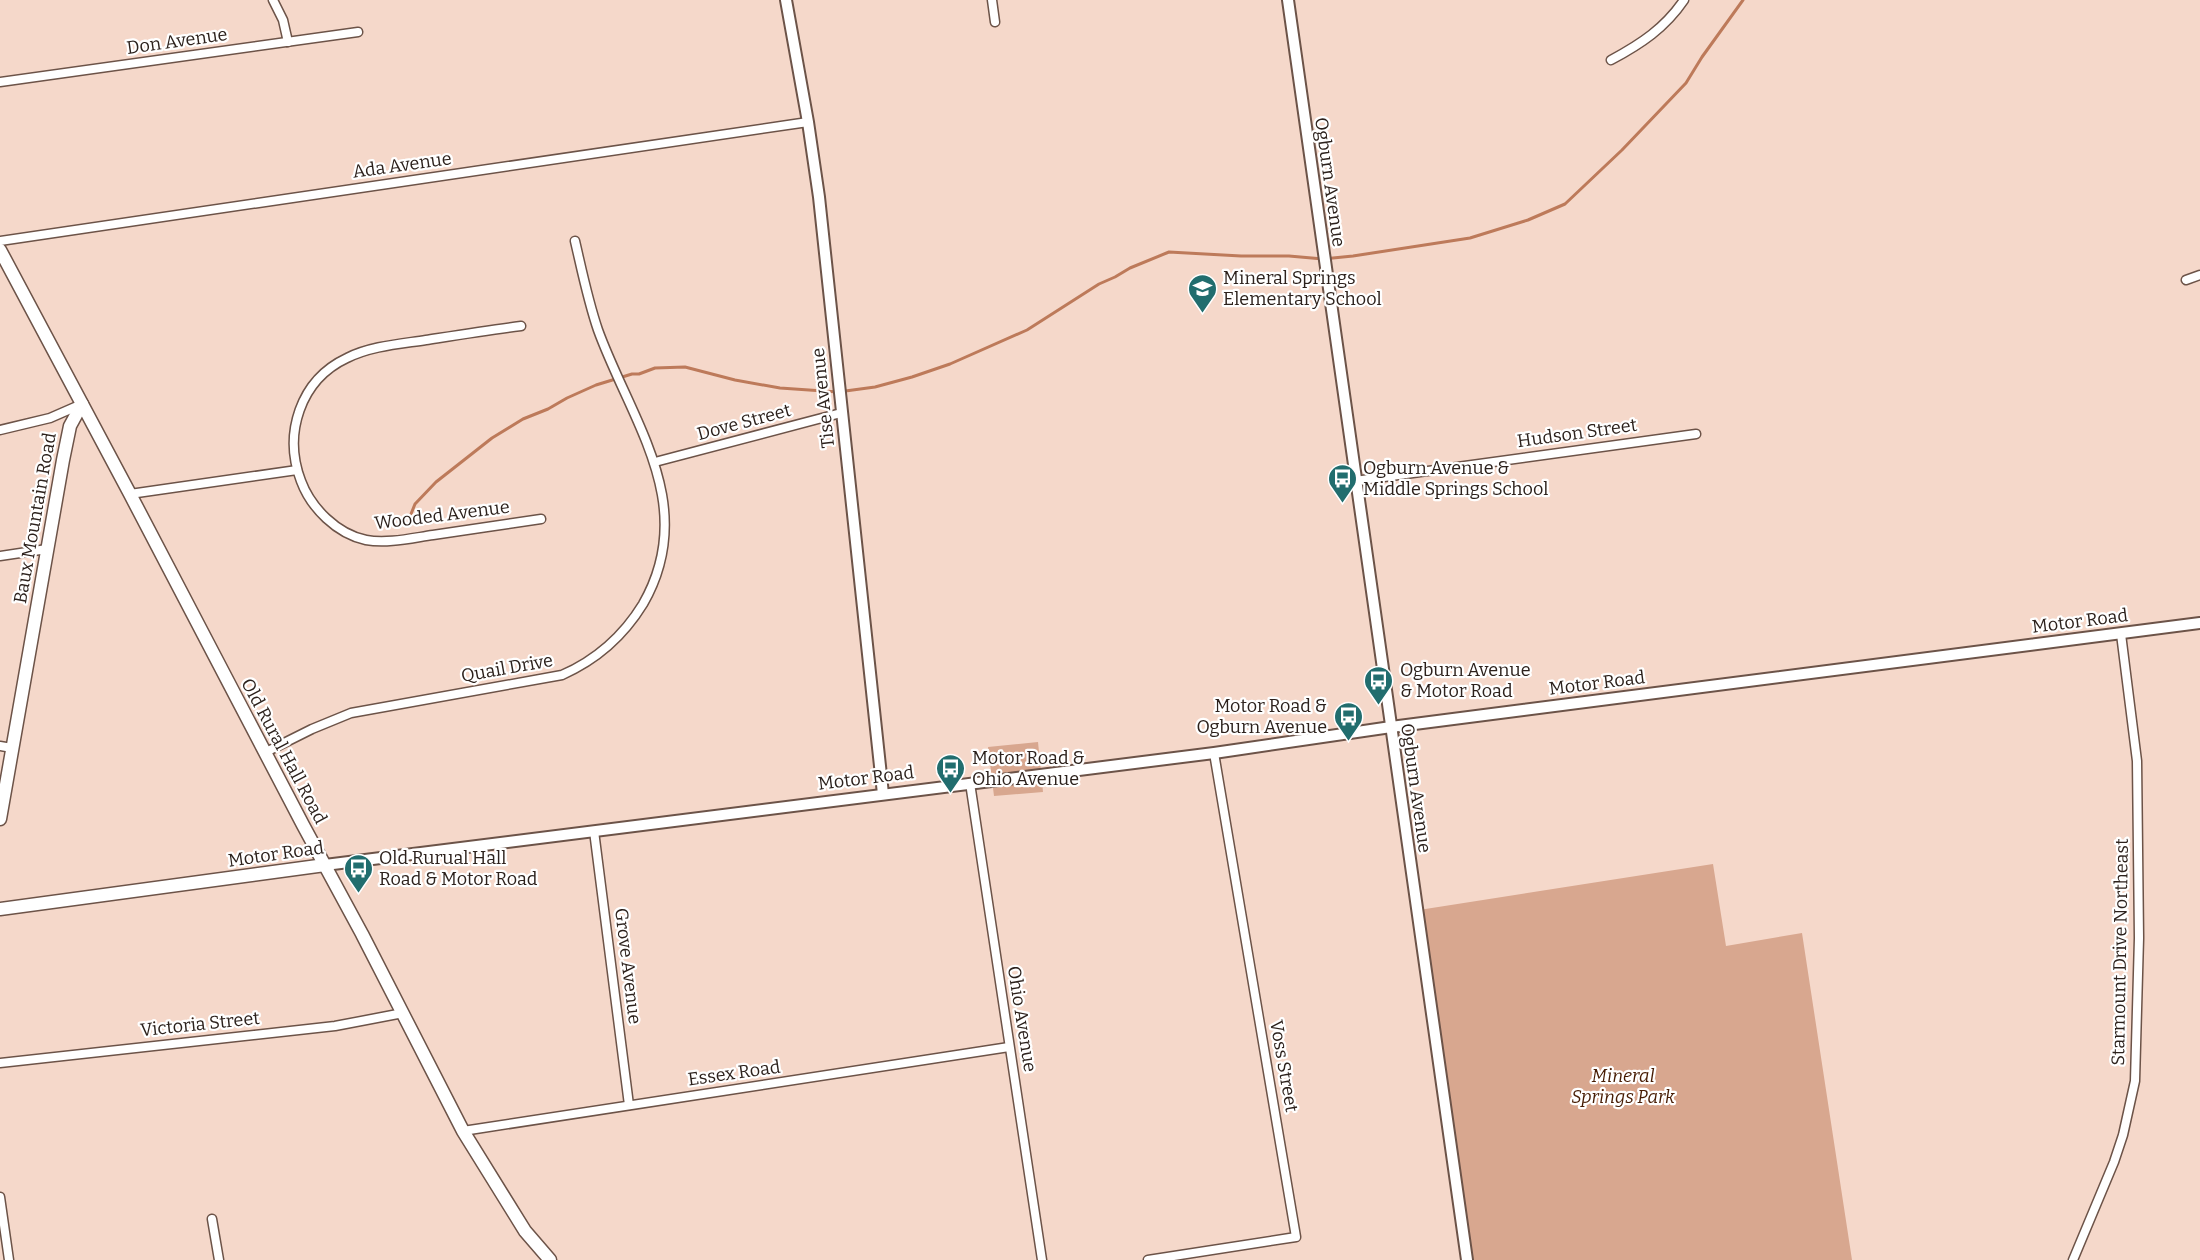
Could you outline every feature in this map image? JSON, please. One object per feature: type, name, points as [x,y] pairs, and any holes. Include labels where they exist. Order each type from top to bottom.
[{"type":"main road","name":"Old Rural Hall Road","points":[[0,250],[463,1131],[519,1223],[550,1260]]},
{"type":"main road","name":"Baux Mountain Road","points":[[0,819],[6,747],[70,426],[82,404]]},
{"type":"main road","name":"Motor Road","points":[[0,909],[325,866]]},
{"type":"street","points":[[273,0],[283,20],[288,42]]},
{"type":"street","name":"Tise Avenue","points":[[786,0],[819,197],[883,794]]},
{"type":"street","points":[[992,0],[995,22]]},
{"type":"street","name":"Ogburn Avenue","points":[[1288,0],[1467,1260]]},
{"type":"street","points":[[1611,60],[1652,36],[1669,20],[1684,0]]},
{"type":"street","name":"Don Avenue","points":[[0,82],[358,32]]},
{"type":"street","name":"Ada Avenue","points":[[0,241],[808,122]]},
{"type":"street","name":"Quail Drive","points":[[264,753],[351,713],[562,675],[588,661],[624,631],[634,618],[654,581],[660,560],[666,519],[665,502],[656,462],[598,331],[575,242]]},
{"type":"street","points":[[2187,280],[2200,275]]},
{"type":"street","name":"Wooded Avenue","points":[[520,326],[398,344],[373,349],[345,359],[321,377],[303,400],[298,412],[293,441],[297,470],[307,493],[331,522],[352,536],[364,540],[385,541],[415,538],[541,519]]},
{"type":"street","points":[[0,430],[50,418],[82,404]]},
{"type":"street","name":"Dove Street","points":[[656,462],[841,413]]},
{"type":"street","name":"Hudson Street","points":[[1355,481],[1696,434]]},
{"type":"street","points":[[130,494],[297,470]]},
{"type":"street","points":[[0,556],[47,549]]},
{"type":"street","name":"Motor Road","points":[[325,866],[1214,753],[1391,727],[2200,623]]},
{"type":"street","name":"Starmount Drive Northeast","points":[[2073,1260],[2114,1162],[2123,1135],[2135,1081],[2139,938],[2137,761],[2121,634]]},
{"type":"street","name":"Voss Street","points":[[1148,1260],[1296,1237],[1214,753]]},
{"type":"street","name":"Ohio Avenue","points":[[970,783],[1042,1260]]},
{"type":"street","name":"Grove Avenue","points":[[594,831],[629,1105]]},
{"type":"street","name":"Victoria Street","points":[[0,1063],[335,1026],[403,1013]]},
{"type":"street","name":"Essex Road","points":[[463,1131],[1009,1047]]},
{"type":"street","points":[[0,1197],[9,1260]]},
{"type":"street","points":[[212,1219],[219,1260]]},
{"type":"green space","points":[[1038,742],[1043,792],[994,796],[988,747]]},
{"type":"green space","name":"Mineral Springs Park","points":[[1713,864],[1726,946],[1802,933],[1852,1260],[1471,1260],[1419,910]]},
{"type":"waterway","points":[[411,514],[415,504],[436,482],[492,438],[523,419],[567,398],[596,385],[632,374],[655,368],[685,367],[735,380],[780,388],[838,392],[875,387],[950,364],[1027,330],[1099,284],[1169,252],[1323,259],[1470,238],[1528,220],[1565,204],[1622,150],[1686,83],[1743,0]]},
{"type":"place","name":"Mineral Springs Elementary School","points":[[1202,314]]},
{"type":"place","name":"Ogburn Avenue & Middle Springs School","points":[[1342,504]]},
{"type":"place","name":"Ogburn Avenue & Motor Road","points":[[1379,706]]},
{"type":"place","name":"Motor Road & Ogburn Avenue","points":[[1348,742]]},
{"type":"place","name":"Motor Road & Ohio Avenue","points":[[951,794]]},
{"type":"place","name":"Old Rurual Hall Road & Motor Road","points":[[358,894]]}]
